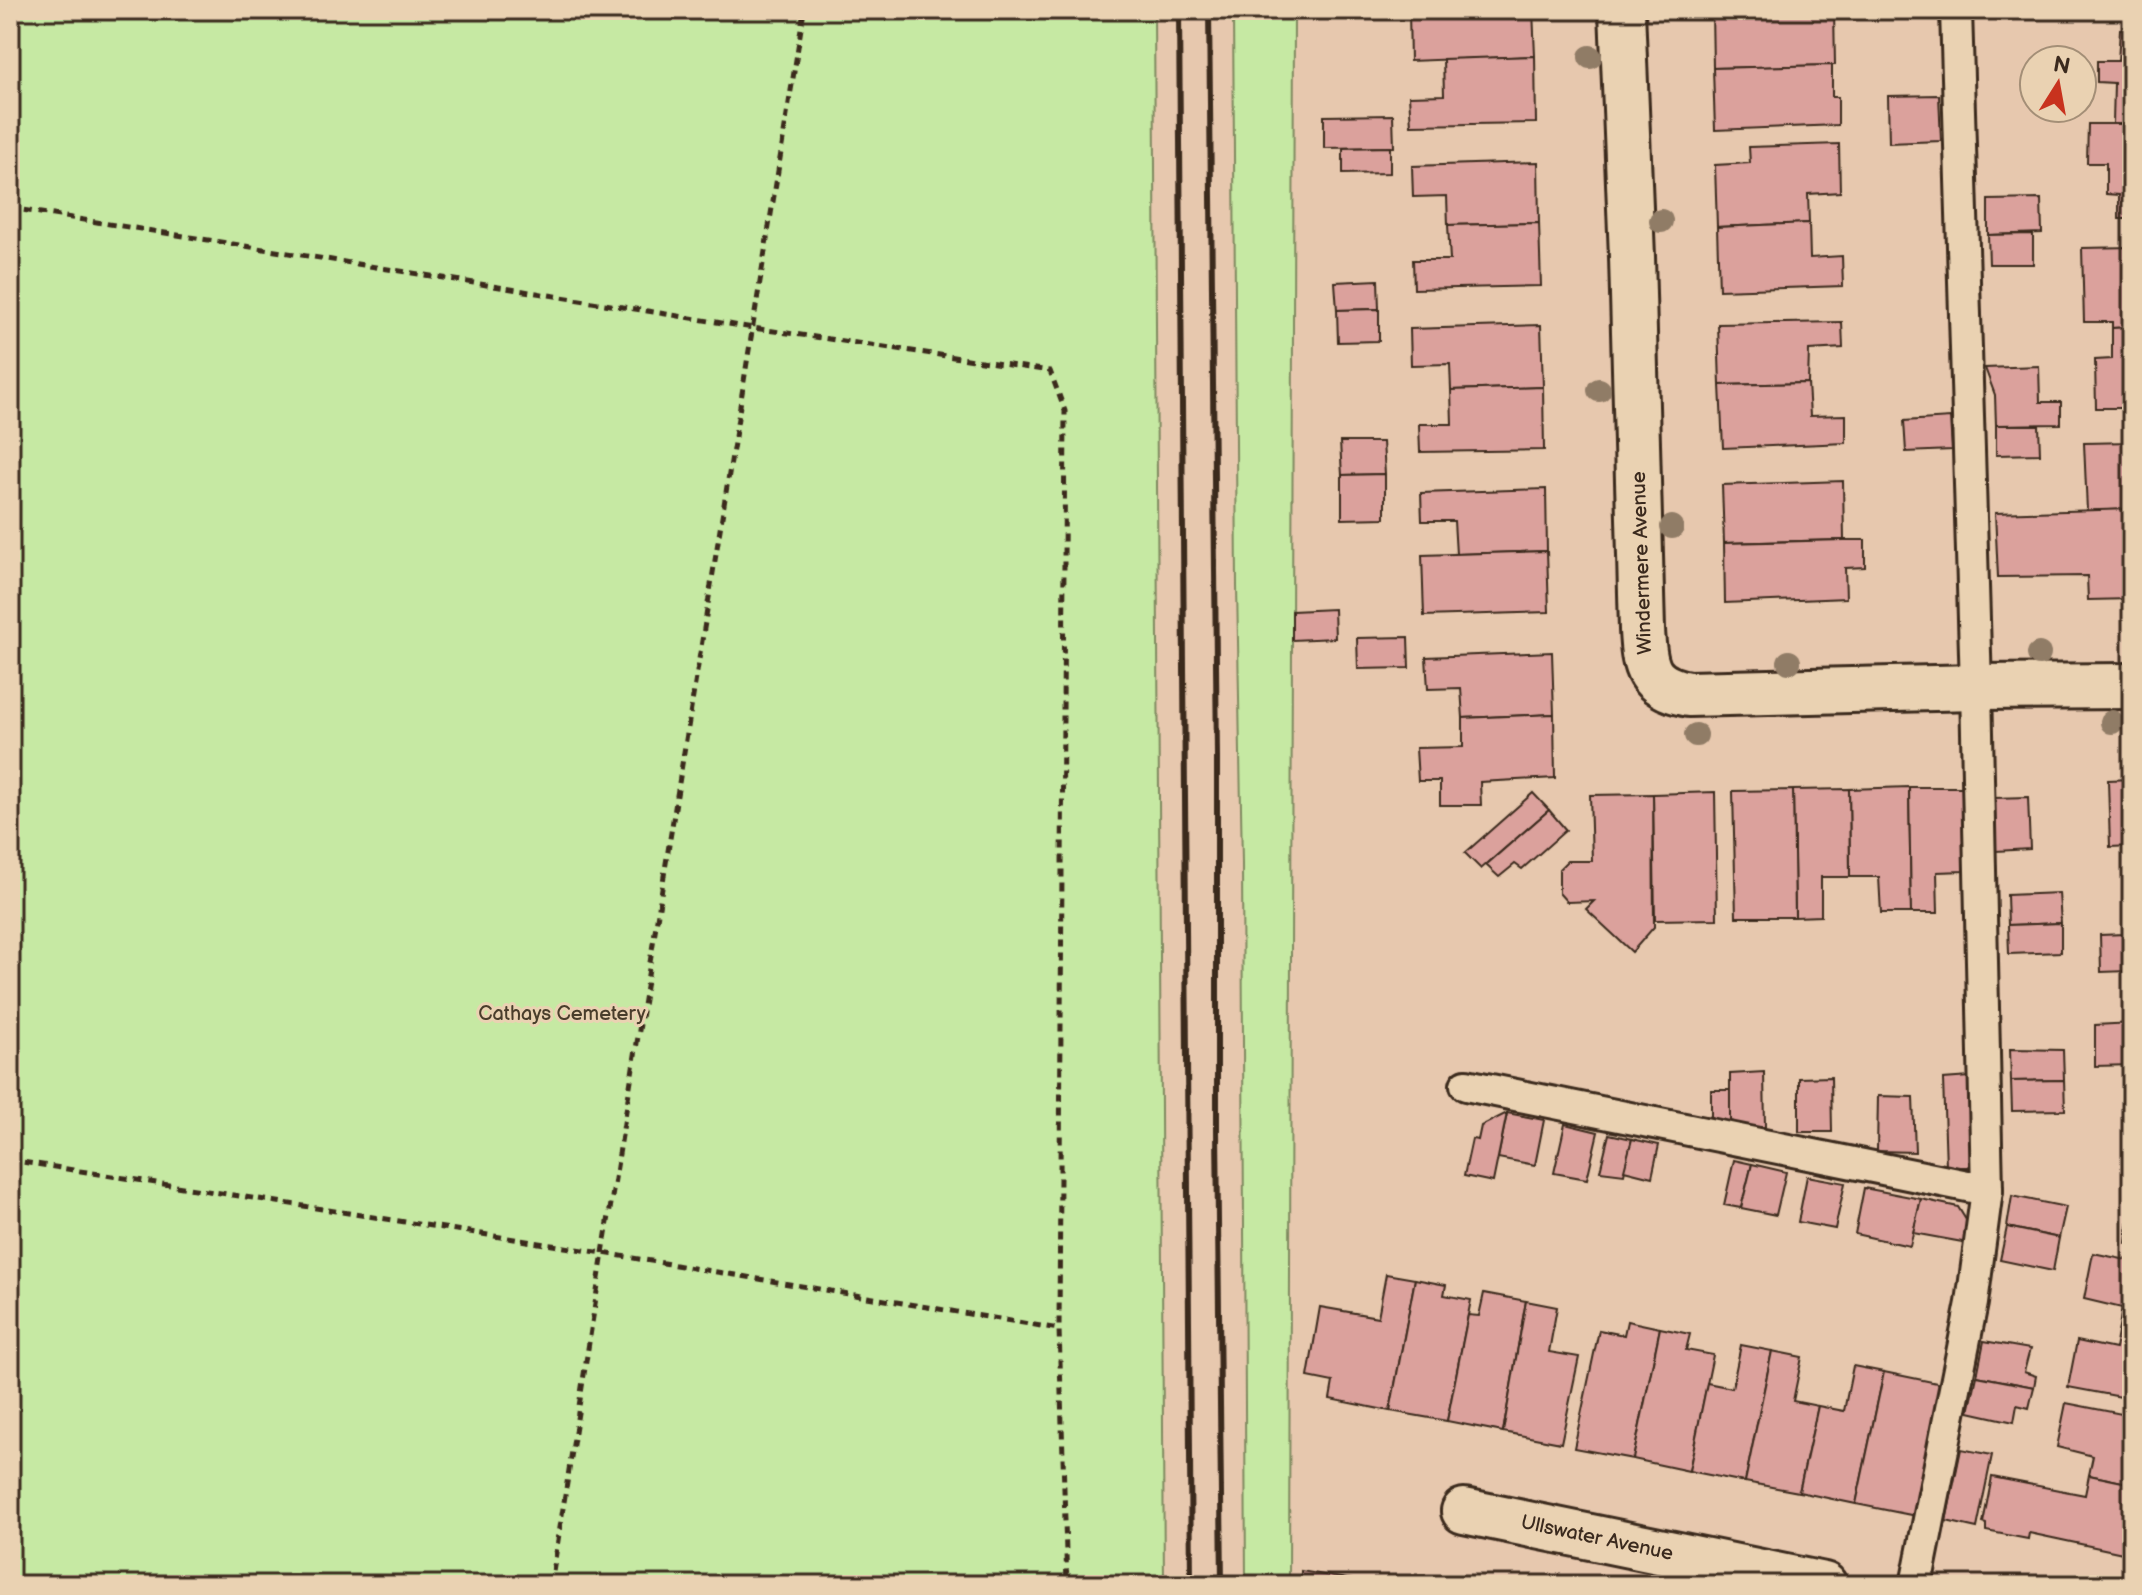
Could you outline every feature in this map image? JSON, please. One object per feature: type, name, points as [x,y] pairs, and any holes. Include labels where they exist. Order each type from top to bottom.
[{"type":"street","name":"Windermere Avenue","points":[[1622,10],[1642,630],[1647,670],[1658,684],[1688,694],[2132,686]]},
{"type":"street","name":"Ullswater Avenue","points":[[1464,1511],[1824,1585]]},
{"type":"lane","points":[[1916,1585],[1972,1303],[1987,1190],[1956,10]]},
{"type":"lane","points":[[1466,1085],[1987,1190]]},
{"type":"path","points":[[551,1585],[804,10]]},
{"type":"path","points":[[10,208],[753,328],[1050,371],[1065,411],[1059,1329],[1067,1585]]},
{"type":"path","points":[[10,1160],[603,1253],[1059,1329]]},
{"type":"green space","name":"Cathays Cemetery","points":[[10,10],[1154,10],[1164,1585],[10,1585]]},
{"type":"green space","points":[[1233,10],[1294,10],[1289,1585],[1246,1585]]},
{"type":"building","points":[[1409,10],[1533,10],[1535,56],[1410,61]]},
{"type":"building","points":[[1712,10],[1834,10],[1835,65],[1713,68]]},
{"type":"building","points":[[2120,29],[2132,29],[2132,124],[2113,124],[2114,83],[2098,82],[2098,61],[2118,61]]},
{"type":"building","points":[[1535,56],[1536,123],[1411,125],[1409,96],[1444,95],[1443,59]]},
{"type":"building","points":[[1832,65],[1832,97],[1838,97],[1838,125],[1715,130],[1713,68]]},
{"type":"building","points":[[1939,95],[1941,141],[1889,143],[1888,96]]},
{"type":"building","points":[[1393,115],[1394,147],[1324,148],[1324,116]]},
{"type":"building","points":[[2088,124],[2132,124],[2132,219],[2119,219],[2119,195],[2106,194],[2106,163],[2087,163]]},
{"type":"building","points":[[1839,144],[1840,192],[1808,194],[1809,223],[1717,227],[1715,165],[1750,163],[1749,147]]},
{"type":"building","points":[[1390,147],[1390,173],[1343,174],[1343,148]]},
{"type":"building","points":[[1538,162],[1539,223],[1448,225],[1447,196],[1413,197],[1412,166]]},
{"type":"building","points":[[2041,199],[2042,233],[1988,235],[1988,200]]},
{"type":"building","points":[[1539,223],[1541,286],[1414,289],[1413,260],[1450,260],[1448,225]]},
{"type":"building","points":[[1809,223],[1810,258],[1842,256],[1843,286],[1719,290],[1717,227]]},
{"type":"building","points":[[2033,234],[2033,264],[1989,264],[1988,235]]},
{"type":"building","points":[[2132,247],[2132,327],[2112,328],[2112,322],[2084,322],[2082,248]]},
{"type":"building","points":[[1378,280],[1379,309],[1337,310],[1335,282]]},
{"type":"building","points":[[1379,309],[1379,341],[1338,342],[1337,310]]},
{"type":"building","points":[[1842,322],[1843,348],[1809,350],[1808,383],[1720,385],[1718,324]]},
{"type":"building","points":[[1541,325],[1543,387],[1451,390],[1450,364],[1411,365],[1410,329]]},
{"type":"building","points":[[2132,327],[2132,408],[2096,408],[2095,360],[2112,359],[2112,328]]},
{"type":"building","points":[[2039,366],[2040,402],[2061,402],[2061,424],[1996,425],[1995,395],[1985,368]]},
{"type":"building","points":[[1808,383],[1810,416],[1846,415],[1846,443],[1723,448],[1720,385]]},
{"type":"building","points":[[1543,387],[1544,450],[1420,452],[1419,424],[1452,424],[1451,390]]},
{"type":"building","points":[[1950,418],[1952,450],[1906,452],[1904,421]]},
{"type":"building","points":[[1996,425],[2039,425],[2040,454],[1996,455]]},
{"type":"building","points":[[1340,442],[1383,442],[1385,474],[1342,475]]},
{"type":"building","points":[[2132,442],[2132,509],[2087,511],[2084,443]]},
{"type":"building","points":[[1385,474],[1385,518],[1342,519],[1342,475]]},
{"type":"building","points":[[1843,481],[1844,540],[1724,543],[1722,485]]},
{"type":"building","points":[[1546,489],[1547,551],[1456,554],[1454,521],[1422,521],[1421,493]]},
{"type":"building","points":[[2132,509],[2132,599],[2088,600],[2087,576],[1998,577],[1995,513]]},
{"type":"building","points":[[1865,540],[1865,567],[1845,568],[1846,598],[1725,603],[1724,543]]},
{"type":"building","points":[[1547,551],[1549,612],[1424,616],[1422,555]]},
{"type":"building","points":[[1334,609],[1335,638],[1292,640],[1292,611]]},
{"type":"building","points":[[1408,637],[1409,668],[1358,669],[1357,638]]},
{"type":"building","points":[[1552,652],[1554,714],[1463,718],[1461,688],[1428,689],[1426,657]]},
{"type":"building","points":[[1554,714],[1555,778],[1480,782],[1481,805],[1440,805],[1440,781],[1418,781],[1416,748],[1463,747],[1463,718]]},
{"type":"building","points":[[2132,779],[2132,846],[2110,847],[2108,780]]},
{"type":"building","points":[[1909,787],[1911,913],[1881,913],[1879,877],[1850,877],[1849,789]]},
{"type":"building","points":[[1909,787],[1963,787],[1965,871],[1937,872],[1938,913],[1911,913]]},
{"type":"building","points":[[1849,789],[1850,877],[1821,877],[1821,916],[1795,917],[1793,790]]},
{"type":"building","points":[[1793,790],[1795,917],[1736,917],[1733,791]]},
{"type":"building","points":[[1715,792],[1717,919],[1655,920],[1653,794]]},
{"type":"building","points":[[1533,793],[1549,810],[1481,869],[1465,853]]},
{"type":"building","points":[[1653,794],[1654,927],[1632,952],[1586,909],[1594,901],[1567,902],[1559,893],[1559,869],[1567,861],[1592,861],[1590,795]]},
{"type":"building","points":[[2028,797],[2030,849],[1996,851],[1994,798]]},
{"type":"building","points":[[1549,810],[1566,830],[1522,869],[1515,864],[1499,877],[1486,865]]},
{"type":"building","points":[[2125,846],[2132,846],[2132,912],[2127,913]]},
{"type":"building","points":[[2059,893],[2061,923],[2008,925],[2007,895]]},
{"type":"building","points":[[2061,923],[2061,952],[2009,954],[2008,925]]},
{"type":"building","points":[[2125,929],[2132,929],[2132,996],[2129,996],[2128,971],[2101,972],[2100,935],[2125,934]]},
{"type":"building","points":[[2132,1023],[2132,1065],[2095,1066],[2095,1025]]},
{"type":"building","points":[[2010,1049],[2063,1050],[2064,1080],[2011,1081]]},
{"type":"building","points":[[1764,1072],[1765,1127],[1730,1127],[1730,1074]]},
{"type":"building","points":[[1831,1077],[1832,1132],[1799,1132],[1799,1078]]},
{"type":"building","points":[[1970,1077],[1971,1167],[1946,1167],[1943,1079]]},
{"type":"building","points":[[2064,1080],[2065,1110],[2012,1111],[2011,1081]]},
{"type":"building","points":[[1711,1090],[1730,1090],[1730,1127],[1711,1124]]},
{"type":"building","points":[[1878,1096],[1913,1097],[1915,1152],[1877,1151]]},
{"type":"building","points":[[1507,1113],[1544,1120],[1535,1165],[1498,1158]]},
{"type":"building","points":[[1507,1113],[1493,1182],[1464,1176],[1472,1139],[1478,1140],[1481,1126]]},
{"type":"building","points":[[1565,1124],[1598,1132],[1587,1179],[1554,1173]]},
{"type":"building","points":[[2128,1127],[2132,1127],[2132,1163],[2125,1163]]},
{"type":"building","points":[[1609,1134],[1632,1139],[1624,1174],[1600,1171]]},
{"type":"building","points":[[1632,1139],[1659,1145],[1652,1177],[1624,1170]]},
{"type":"building","points":[[1734,1160],[1752,1164],[1741,1208],[1724,1205]]},
{"type":"building","points":[[1752,1164],[1786,1172],[1776,1215],[1741,1208]]},
{"type":"building","points":[[1807,1176],[1845,1183],[1835,1229],[1798,1222]]},
{"type":"building","points":[[2132,1186],[2132,1243],[2126,1243]]},
{"type":"building","points":[[1864,1188],[1921,1199],[1910,1246],[1855,1234]]},
{"type":"building","points":[[2012,1196],[2066,1207],[2059,1238],[2007,1227]]},
{"type":"building","points":[[1921,1199],[1958,1207],[1971,1228],[1968,1243],[1913,1233]]},
{"type":"building","points":[[2007,1227],[2059,1238],[2053,1271],[2000,1260]]},
{"type":"building","points":[[2093,1253],[2132,1261],[2132,1330],[2119,1327],[2122,1308],[2084,1299]]},
{"type":"building","points":[[1386,1274],[1415,1279],[1390,1411],[1330,1399],[1333,1382],[1308,1377],[1320,1307],[1378,1317]]},
{"type":"building","points":[[1415,1279],[1446,1285],[1444,1295],[1471,1300],[1447,1421],[1390,1411]]},
{"type":"building","points":[[1484,1293],[1526,1301],[1503,1432],[1447,1421],[1468,1315],[1479,1316]]},
{"type":"building","points":[[1526,1301],[1557,1307],[1549,1352],[1579,1357],[1561,1443],[1503,1432]]},
{"type":"building","points":[[1627,1321],[1660,1328],[1633,1459],[1574,1448],[1599,1330],[1624,1335]]},
{"type":"building","points":[[2119,1327],[2132,1330],[2132,1399],[2068,1387],[2077,1341],[2115,1349]]},
{"type":"building","points":[[1660,1328],[1690,1334],[1686,1350],[1713,1355],[1689,1471],[1633,1459]]},
{"type":"building","points":[[1984,1341],[2030,1349],[2024,1372],[2036,1376],[2034,1387],[1977,1376]]},
{"type":"building","points":[[1741,1345],[1772,1351],[1745,1482],[1689,1471],[1707,1383],[1732,1388]]},
{"type":"building","points":[[1772,1351],[1802,1357],[1793,1401],[1818,1406],[1799,1492],[1745,1482]]},
{"type":"building","points":[[1853,1366],[1884,1372],[1856,1504],[1799,1492],[1818,1406],[1844,1411]]},
{"type":"building","points":[[1884,1372],[1942,1384],[1916,1516],[1856,1504]]},
{"type":"building","points":[[1977,1376],[2034,1387],[2029,1408],[2017,1405],[2014,1422],[1969,1412]]},
{"type":"building","points":[[2066,1403],[2132,1416],[2132,1484],[2089,1475],[2093,1456],[2057,1447]]},
{"type":"building","points":[[1961,1449],[1992,1455],[1977,1528],[1946,1521]]},
{"type":"building","points":[[2089,1475],[2132,1484],[2132,1555],[2029,1533],[2028,1539],[1986,1531],[1986,1524],[1983,1523],[1992,1477],[2085,1495]]},
{"type":"building","points":[[1301,1571],[1365,1582],[1365,1585],[1301,1585]]},
{"type":"railway","points":[[1179,10],[1191,1585]]},
{"type":"railway","points":[[1209,10],[1222,1585]]}]
